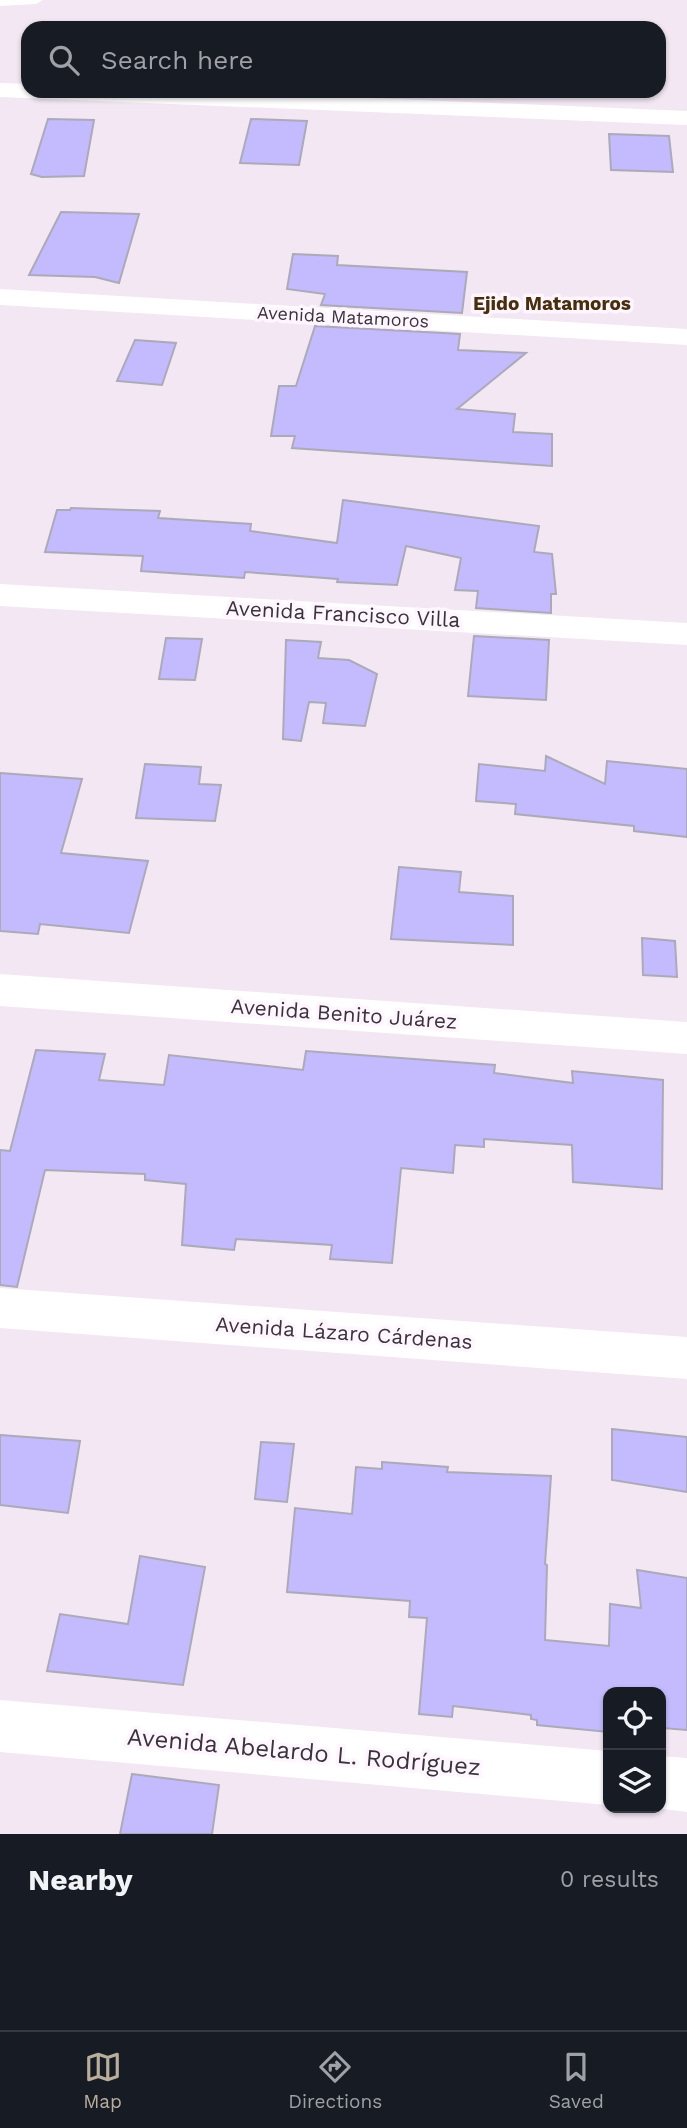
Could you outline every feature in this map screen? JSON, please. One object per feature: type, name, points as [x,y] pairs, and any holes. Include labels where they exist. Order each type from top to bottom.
[{"type":"street","points":[[0,90],[21,91]]},
{"type":"street","points":[[196,98],[687,118]]},
{"type":"street","name":"Avenida Matamoros","points":[[0,297],[687,337]]},
{"type":"street","name":"Avenida Francisco Villa","points":[[0,595],[687,634]]},
{"type":"street","name":"Avenida Benito Juárez","points":[[0,990],[687,1038]]},
{"type":"street","name":"Avenida Lázaro Cárdenas","points":[[0,1308],[687,1358]]},
{"type":"street","name":"Avenida Abelardo L. Rodríguez","points":[[0,1726],[603,1778]]},
{"type":"street","points":[[666,1783],[687,1785]]},
{"type":"lane","points":[[0,2],[36,0]]},
{"type":"building","points":[[48,119],[94,120],[84,176],[42,177],[31,174]]},
{"type":"building","points":[[251,119],[307,121],[299,165],[240,163]]},
{"type":"building","points":[[609,134],[669,136],[673,172],[611,170]]},
{"type":"building","points":[[61,212],[139,214],[119,283],[95,277],[29,275]]},
{"type":"building","points":[[293,254],[338,256],[337,265],[467,272],[462,313],[321,305],[325,294],[287,289]]},
{"type":"building","points":[[315,326],[460,334],[458,350],[526,353],[457,409],[515,414],[513,432],[552,434],[552,466],[292,448],[295,436],[271,436],[279,386],[296,386]]},
{"type":"building","points":[[135,340],[176,343],[162,385],[117,381]]},
{"type":"building","points":[[343,500],[539,526],[534,552],[552,554],[556,594],[551,594],[551,613],[476,608],[478,591],[455,590],[461,558],[406,546],[397,585],[337,582],[338,579],[245,572],[244,578],[141,571],[143,556],[45,552],[57,510],[71,508],[160,511],[158,518],[251,524],[250,531],[337,543]]},
{"type":"building","points":[[474,636],[549,640],[546,700],[468,696]]},
{"type":"building","points":[[166,638],[202,639],[195,680],[159,679]]},
{"type":"building","points":[[286,640],[321,642],[318,658],[349,660],[377,674],[365,726],[323,723],[326,703],[309,702],[301,741],[283,739]]},
{"type":"building","points":[[546,756],[605,784],[607,761],[687,769],[687,837],[634,831],[634,826],[515,814],[516,804],[476,801],[479,764],[545,771]]},
{"type":"building","points":[[145,764],[201,767],[199,784],[221,785],[215,821],[136,818]]},
{"type":"building","points":[[0,773],[82,779],[61,853],[148,861],[129,933],[40,924],[38,934],[0,931]]},
{"type":"building","points":[[399,867],[461,872],[459,892],[513,896],[513,945],[391,939]]},
{"type":"building","points":[[642,938],[675,941],[677,977],[643,975]]},
{"type":"building","points":[[36,1050],[105,1054],[99,1080],[164,1085],[169,1055],[303,1070],[306,1051],[495,1065],[494,1073],[573,1083],[572,1071],[663,1080],[662,1189],[573,1182],[572,1145],[484,1139],[484,1147],[455,1145],[453,1173],[401,1168],[392,1263],[330,1259],[332,1245],[236,1239],[234,1250],[182,1245],[186,1184],[145,1180],[145,1174],[45,1170],[17,1287],[0,1285],[0,1150],[10,1151]]},
{"type":"building","points":[[612,1429],[687,1437],[687,1492],[612,1480]]},
{"type":"building","points":[[0,1435],[80,1441],[68,1513],[0,1505]]},
{"type":"building","points":[[261,1442],[294,1444],[287,1502],[255,1499]]},
{"type":"building","points":[[382,1462],[448,1467],[447,1472],[551,1476],[545,1564],[545,1640],[609,1646],[610,1604],[641,1608],[637,1570],[687,1578],[687,1730],[666,1728],[666,1687],[603,1687],[603,1732],[537,1725],[537,1720],[531,1719],[531,1715],[453,1706],[452,1717],[419,1714],[427,1618],[409,1617],[410,1601],[287,1592],[295,1508],[352,1514],[356,1467],[382,1469]]},
{"type":"building","points":[[140,1556],[205,1567],[183,1685],[47,1671],[60,1614],[128,1624]]},
{"type":"building","points":[[132,1774],[219,1785],[212,1834],[120,1834]]},
{"type":"district","name":"Ejido Matamoros","points":[[552,303]]}]
